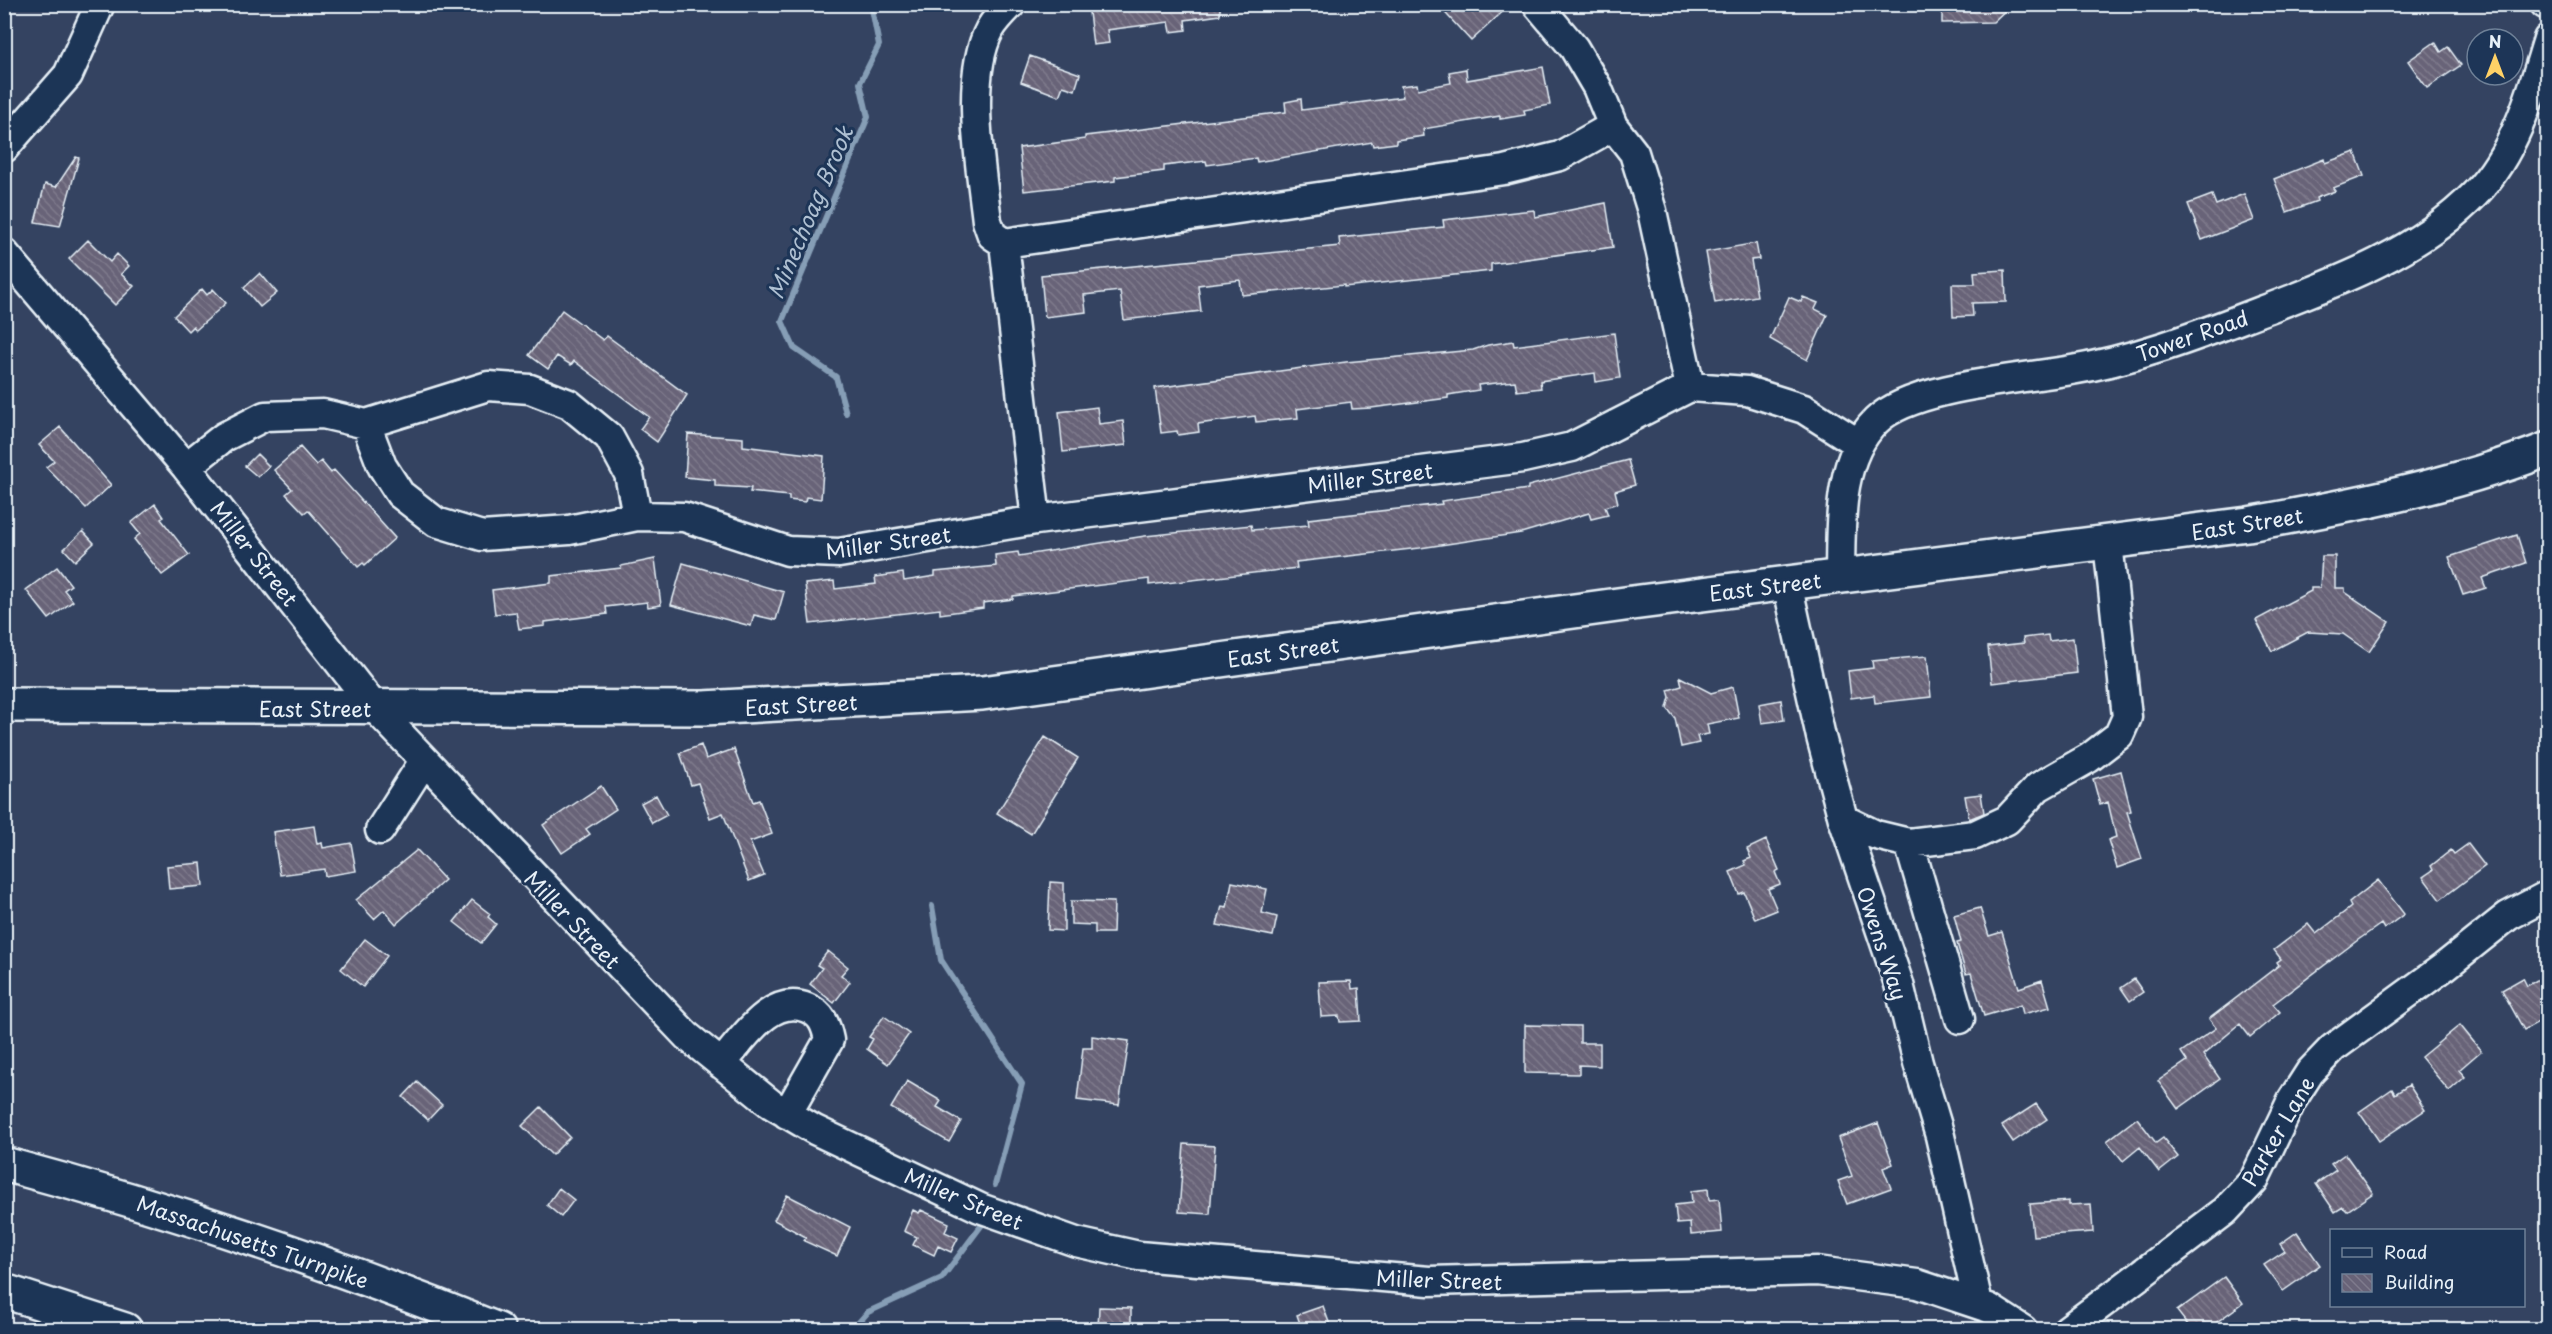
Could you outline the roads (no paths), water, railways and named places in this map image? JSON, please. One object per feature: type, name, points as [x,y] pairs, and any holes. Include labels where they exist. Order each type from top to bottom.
[{"type":"main road","name":"East Street","points":[[4,705],[704,708],[982,693],[1787,583],[2108,543],[2342,507],[2470,476],[2547,449]]},
{"type":"main road","name":"Massachusetts Turnpike","points":[[4,1164],[146,1204],[382,1285],[498,1329]]},
{"type":"main road","points":[[4,1291],[125,1329]]},
{"type":"street","points":[[4,148],[68,75],[100,4]]},
{"type":"street","points":[[1011,4],[990,28],[976,95],[987,221],[992,235],[1004,243],[1504,170],[1560,156],[1613,126]]},
{"type":"street","points":[[1537,4],[1574,48],[1596,87],[1613,126],[1634,153],[1652,211],[1690,387],[1747,391],[1804,409],[1859,444]]},
{"type":"street","name":"Tower Road","points":[[1840,576],[1843,501],[1849,472],[1859,444],[1876,422],[1892,408],[1946,391],[2081,369],[2169,347],[2295,298],[2400,251],[2443,224],[2477,193],[2511,143],[2531,99],[2547,39]]},
{"type":"street","points":[[2520,122],[2547,89]]},
{"type":"street","points":[[1004,243],[1036,520]]},
{"type":"street","name":"Miller Street","points":[[4,253],[186,467],[375,708],[424,761],[687,1036],[787,1114],[815,1130],[980,1208],[1076,1242],[1139,1256],[1429,1281],[1817,1271],[1917,1284],[1978,1303],[2023,1329]]},
{"type":"street","points":[[186,467],[224,437],[265,416],[323,414],[366,424],[488,386],[530,389],[569,404],[609,437],[629,474],[637,516]]},
{"type":"street","name":"Miller Street","points":[[366,424],[382,466],[400,494],[436,522],[482,536],[569,530],[637,516],[684,517],[788,551],[839,553],[1036,520],[1523,458],[1572,447],[1690,387]]},
{"type":"street","points":[[1843,819],[1876,835],[1909,843],[1975,835],[2007,820],[2038,787],[2089,758],[2119,735],[2127,717],[2108,543]]},
{"type":"street","name":"Owens Way","points":[[1787,583],[1804,670],[1843,819],[1899,984],[1918,1063],[1940,1136],[1978,1303]]},
{"type":"street","points":[[380,830],[424,761]]},
{"type":"street","points":[[1909,843],[1960,1019]]},
{"type":"street","name":"Parker Lane","points":[[2067,1329],[2225,1211],[2254,1180],[2292,1100],[2310,1072],[2333,1048],[2444,968],[2508,916],[2547,895]]},
{"type":"street","points":[[721,1064],[771,1011],[785,1004],[799,1004],[817,1012],[826,1027],[829,1040],[787,1114]]},
{"type":"waterway","name":"Minechoag Brook","points":[[846,413],[836,377],[794,348],[782,321],[868,117],[860,83],[879,45],[871,4]]},
{"type":"waterway","name":"Minechoag Brook","points":[[932,906],[941,960],[1022,1084],[995,1185]]},
{"type":"waterway","name":"Minechoag Brook","points":[[852,1330],[868,1312],[942,1278],[981,1226]]}]
